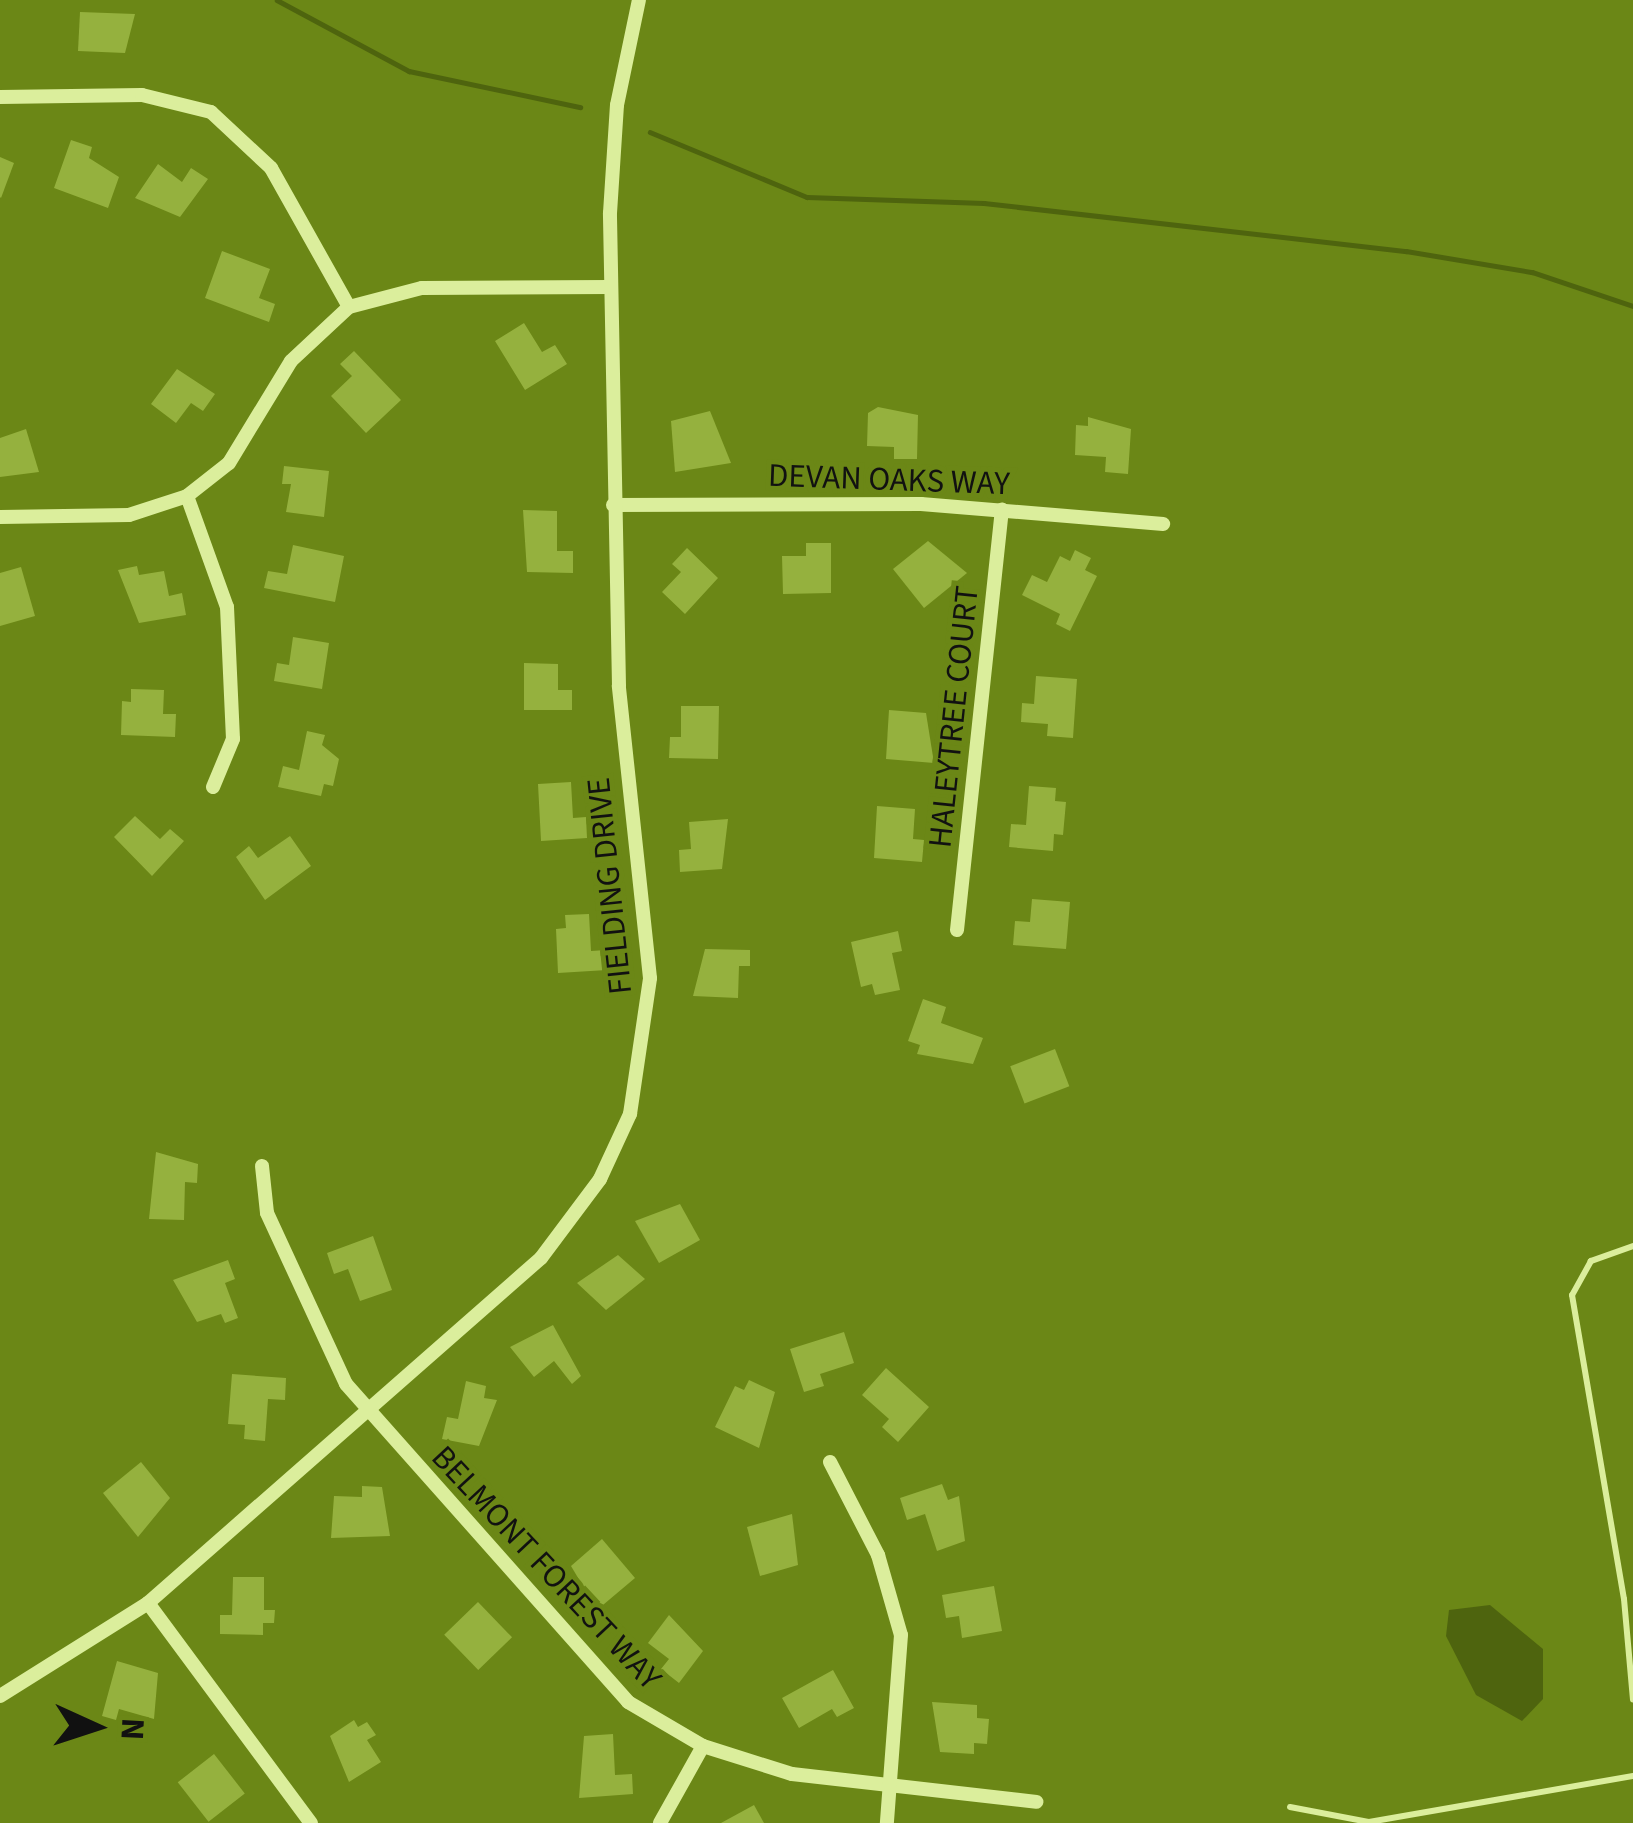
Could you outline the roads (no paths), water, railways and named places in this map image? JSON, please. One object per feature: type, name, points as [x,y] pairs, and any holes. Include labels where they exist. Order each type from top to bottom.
[{"type":"street","name":"FIELDING DRIVE","points":[[0,1696],[148,1603],[562,1236],[630,1114],[650,978],[623,749],[610,287],[617,105],[639,0]]},
{"type":"street","points":[[0,97],[142,95],[211,112],[244,135],[271,168],[349,307]]},
{"type":"street","points":[[0,517],[129,515],[187,496],[229,463],[291,361],[349,307],[442,287],[610,287]]},
{"type":"street","points":[[187,496],[227,607],[233,739],[213,787]]},
{"type":"street","name":"DEVAN OAKS WAY","points":[[613,505],[1002,509],[1163,524]]},
{"type":"street","name":"HALEYTREE COURT","points":[[957,930],[1002,509]]},
{"type":"street","name":"BELMONT FOREST WAY","points":[[262,1166],[267,1214],[310,1316],[366,1411],[610,1685],[704,1746],[792,1774],[1036,1802]]},
{"type":"street","points":[[830,1462],[878,1555],[897,1612],[902,1673],[887,1823]]},
{"type":"street","points":[[148,1603],[310,1823]]},
{"type":"street","points":[[660,1823],[704,1746]]},
{"type":"lane","points":[[1633,1246],[1591,1262],[1572,1295],[1624,1599],[1633,1700]]},
{"type":"lane","points":[[1624,1599],[1633,1594]]},
{"type":"lane","points":[[1290,1808],[1369,1822],[1633,1776]]},
{"type":"waterway","points":[[277,0],[409,71],[580,107]]},
{"type":"waterway","points":[[650,132],[807,197],[984,203],[1406,251],[1532,272],[1633,306]]}]
